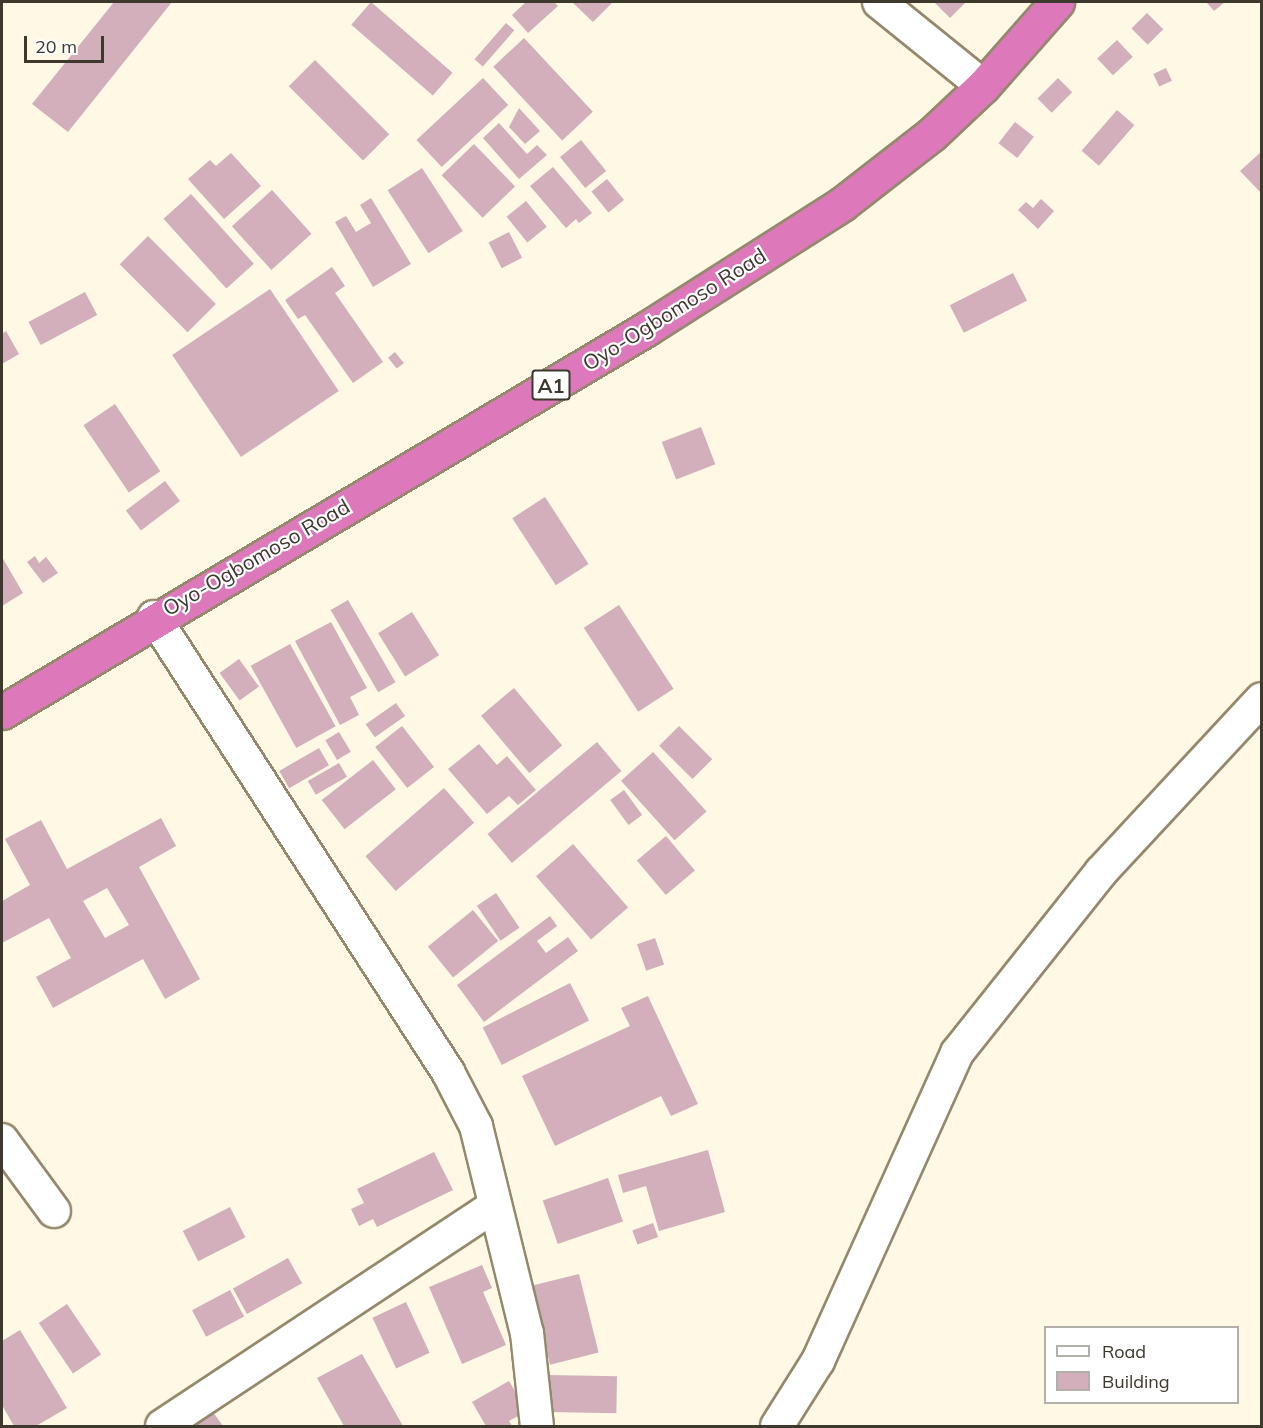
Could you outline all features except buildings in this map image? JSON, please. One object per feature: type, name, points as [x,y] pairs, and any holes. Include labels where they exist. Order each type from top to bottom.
[{"type":"highway","name":"Oyo-Ogbomoso Road","points":[[2,712],[154,617],[646,329],[842,204],[932,134],[983,86],[1057,2]]},
{"type":"street","points":[[879,2],[983,86]]},
{"type":"street","points":[[154,617],[448,1072],[476,1126],[527,1333],[537,1426]]},
{"type":"street","points":[[777,1426],[818,1361],[957,1053],[1101,872],[1262,699]]},
{"type":"street","points":[[2,1140],[54,1211]]},
{"type":"street","points":[[162,1426],[494,1206]]}]
